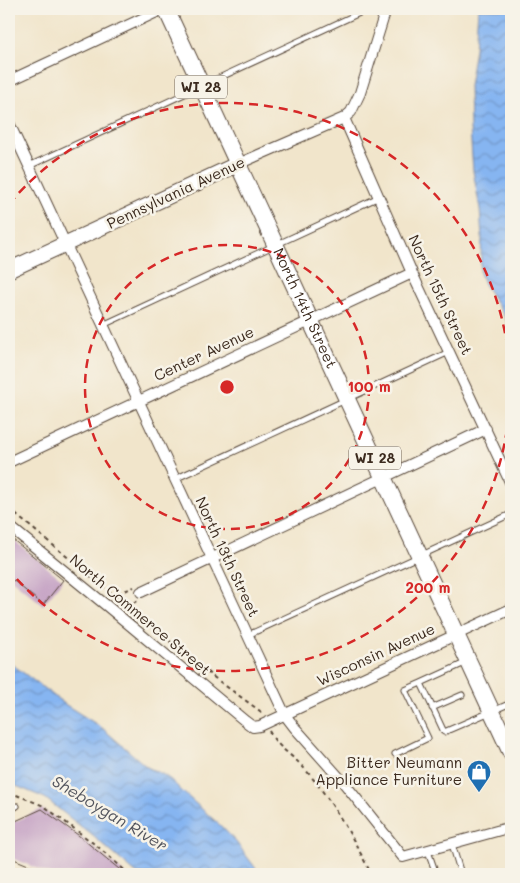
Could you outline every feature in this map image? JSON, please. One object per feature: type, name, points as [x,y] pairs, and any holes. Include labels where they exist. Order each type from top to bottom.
[{"type":"main road","name":"WI 28","points":[[165,9],[238,164]]},
{"type":"main road","name":"North 14th Street","points":[[238,164],[511,753]]},
{"type":"street","points":[[9,81],[165,9]]},
{"type":"street","points":[[377,9],[382,21]]},
{"type":"street","points":[[344,118],[351,112],[360,93],[386,9]]},
{"type":"street","name":"Pennsylvania Avenue","points":[[9,270],[238,164],[344,118]]},
{"type":"street","name":"North 15th Street","points":[[344,118],[412,273],[511,484]]},
{"type":"street","name":"North 13th Street","points":[[9,123],[285,714],[344,783],[403,858],[428,851]]},
{"type":"street","name":"Center Avenue","points":[[9,462],[412,273]]},
{"type":"street","points":[[141,592],[486,429]]},
{"type":"street","name":"North Commerce Street","points":[[9,526],[253,727]]},
{"type":"street","name":"Wisconsin Avenue","points":[[253,727],[266,724],[511,609]]},
{"type":"street","points":[[428,851],[511,827]]},
{"type":"lane","points":[[29,166],[368,9]]},
{"type":"lane","points":[[102,325],[379,197]]},
{"type":"lane","points":[[174,479],[449,352]]},
{"type":"lane","points":[[248,636],[511,514]]},
{"type":"lane","points":[[395,754],[428,738],[405,690],[469,661]]},
{"type":"lane","points":[[420,682],[444,732],[511,703]]},
{"type":"lane","points":[[432,708],[462,694]]},
{"type":"lane","points":[[9,811],[18,806]]},
{"type":"lane","points":[[452,844],[461,874]]},
{"type":"lane","points":[[428,851],[436,874]]},
{"type":"path","points":[[9,508],[212,676],[260,711],[278,745],[303,767],[325,796],[347,829],[372,874]]},
{"type":"path","points":[[107,606],[115,595],[136,585],[145,597],[128,606],[119,616]]},
{"type":"path","points":[[9,792],[44,806],[97,846],[129,874]]},
{"type":"water","points":[[478,9],[511,9],[511,333],[505,317],[484,284],[480,273],[482,239],[480,209],[473,171],[469,86],[475,48]]},
{"type":"water","name":"Sheboygan River","points":[[9,662],[66,705],[101,727],[147,767],[171,780],[222,827],[260,874],[137,874],[45,798],[9,783]]},
{"type":"building","points":[[12,539],[63,580],[43,605],[9,577],[9,543]]},
{"type":"building","points":[[42,809],[78,835],[125,874],[50,874],[9,857],[9,824]]},
{"type":"place","name":"Bitter Neumann Appliance Furniture","points":[[479,793]]}]
